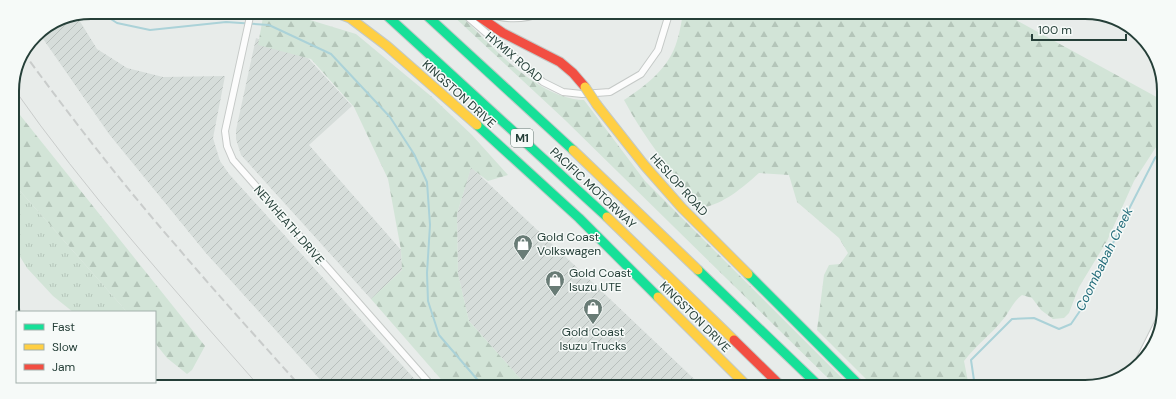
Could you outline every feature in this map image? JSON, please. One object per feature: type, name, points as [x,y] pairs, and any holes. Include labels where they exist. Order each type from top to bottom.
[{"type":"main road","name":"KINGSTON DRIVE","points":[[351,19],[387,46],[439,91],[579,218],[741,380]]},
{"type":"main road","name":"PACIFIC MOTORWAY","points":[[391,19],[610,220],[775,380]]},
{"type":"main road","name":"PACIFIC MOTORWAY","points":[[431,19],[595,170],[813,380]]},
{"type":"main road","name":"HESLOP ROAD","points":[[481,19],[500,34],[551,56],[571,70],[645,166],[687,214],[854,380]]},
{"type":"street","name":"NEWHEATH DRIVE","points":[[248,19],[225,131],[227,146],[233,160],[427,380]]},
{"type":"street","name":"HYMIX ROAD","points":[[470,19],[542,82],[563,92],[582,94],[610,92],[641,74],[658,50],[667,19]]},
{"type":"street","points":[[1145,348],[1153,332]]},
{"type":"shaded area","points":[[79,20],[97,49],[127,68],[163,77],[225,76],[213,138],[220,161],[229,174],[415,380],[320,380],[205,252],[109,134],[43,38],[64,24]]},
{"type":"shaded area","points":[[256,38],[308,58],[352,106],[309,145],[401,250],[402,270],[371,299],[241,155],[236,139],[236,130]]},
{"type":"shaded area","points":[[471,167],[695,380],[522,380],[469,321],[458,274],[457,214]]},
{"type":"green space","points":[[263,19],[307,19],[356,34],[432,97],[472,135],[508,175],[488,181],[471,168],[457,214],[458,274],[469,321],[522,380],[442,380],[371,299],[402,270],[401,250],[388,179],[354,107],[311,59],[258,45]]},
{"type":"green space","points":[[456,19],[464,19],[515,68],[532,80],[548,90],[566,97],[584,100],[645,181],[844,380],[830,380],[565,120]]},
{"type":"green space","points":[[682,19],[1014,19],[1157,97],[1157,146],[1134,181],[1107,241],[1079,287],[1069,313],[1064,318],[1053,319],[1041,310],[1032,298],[1022,295],[1014,303],[1000,323],[964,361],[968,380],[867,380],[817,330],[824,275],[829,265],[840,264],[848,253],[839,238],[797,202],[789,175],[759,173],[739,190],[725,199],[701,208],[650,143],[632,115],[624,100],[649,82],[663,68],[669,60],[680,31]]},
{"type":"green space","points":[[19,114],[205,346],[192,370],[187,374],[167,358],[156,344],[156,311],[126,311],[19,190]]},
{"type":"green space","points":[[19,190],[126,311],[72,311],[53,296],[27,268],[19,255]]},
{"type":"waterway","points":[[111,19],[117,23],[150,30],[226,22],[269,25],[331,54],[390,117],[414,154],[427,182],[430,225],[427,273],[428,301],[439,335],[478,380]]},
{"type":"waterway","name":"Coombabah Creek","points":[[974,380],[971,360],[1012,319],[1034,318],[1059,329],[1071,324],[1084,305],[1129,209],[1157,156]]},
{"type":"tram line","points":[[19,96],[100,202],[162,276],[254,380]]},
{"type":"railway","points":[[27,58],[80,128],[138,201],[295,380]]},
{"type":"traffic: fast","points":[[391,19],[607,217]]},
{"type":"traffic: fast","points":[[431,19],[573,150]]},
{"type":"traffic: fast","points":[[477,125],[579,218],[658,297]]},
{"type":"traffic: fast","points":[[698,270],[813,380]]},
{"type":"traffic: fast","points":[[748,274],[854,380]]},
{"type":"traffic: slow","points":[[351,19],[387,46],[477,125]]},
{"type":"traffic: slow","points":[[585,87],[597,105]]},
{"type":"traffic: slow","points":[[597,105],[645,166],[682,208],[748,274]]},
{"type":"traffic: slow","points":[[573,150],[698,270]]},
{"type":"traffic: slow","points":[[607,217],[734,340]]},
{"type":"traffic: slow","points":[[658,297],[741,380]]},
{"type":"traffic: jam","points":[[483,19],[503,33],[560,62],[573,73],[585,87]]},
{"type":"traffic: jam","points":[[734,340],[775,380]]},
{"type":"place","name":"Gold Coast Volkswagen","points":[[523,261]]},
{"type":"place","name":"Gold Coast Isuzu UTE","points":[[555,297]]},
{"type":"place","name":"Gold Coast Isuzu Trucks","points":[[593,325]]}]
